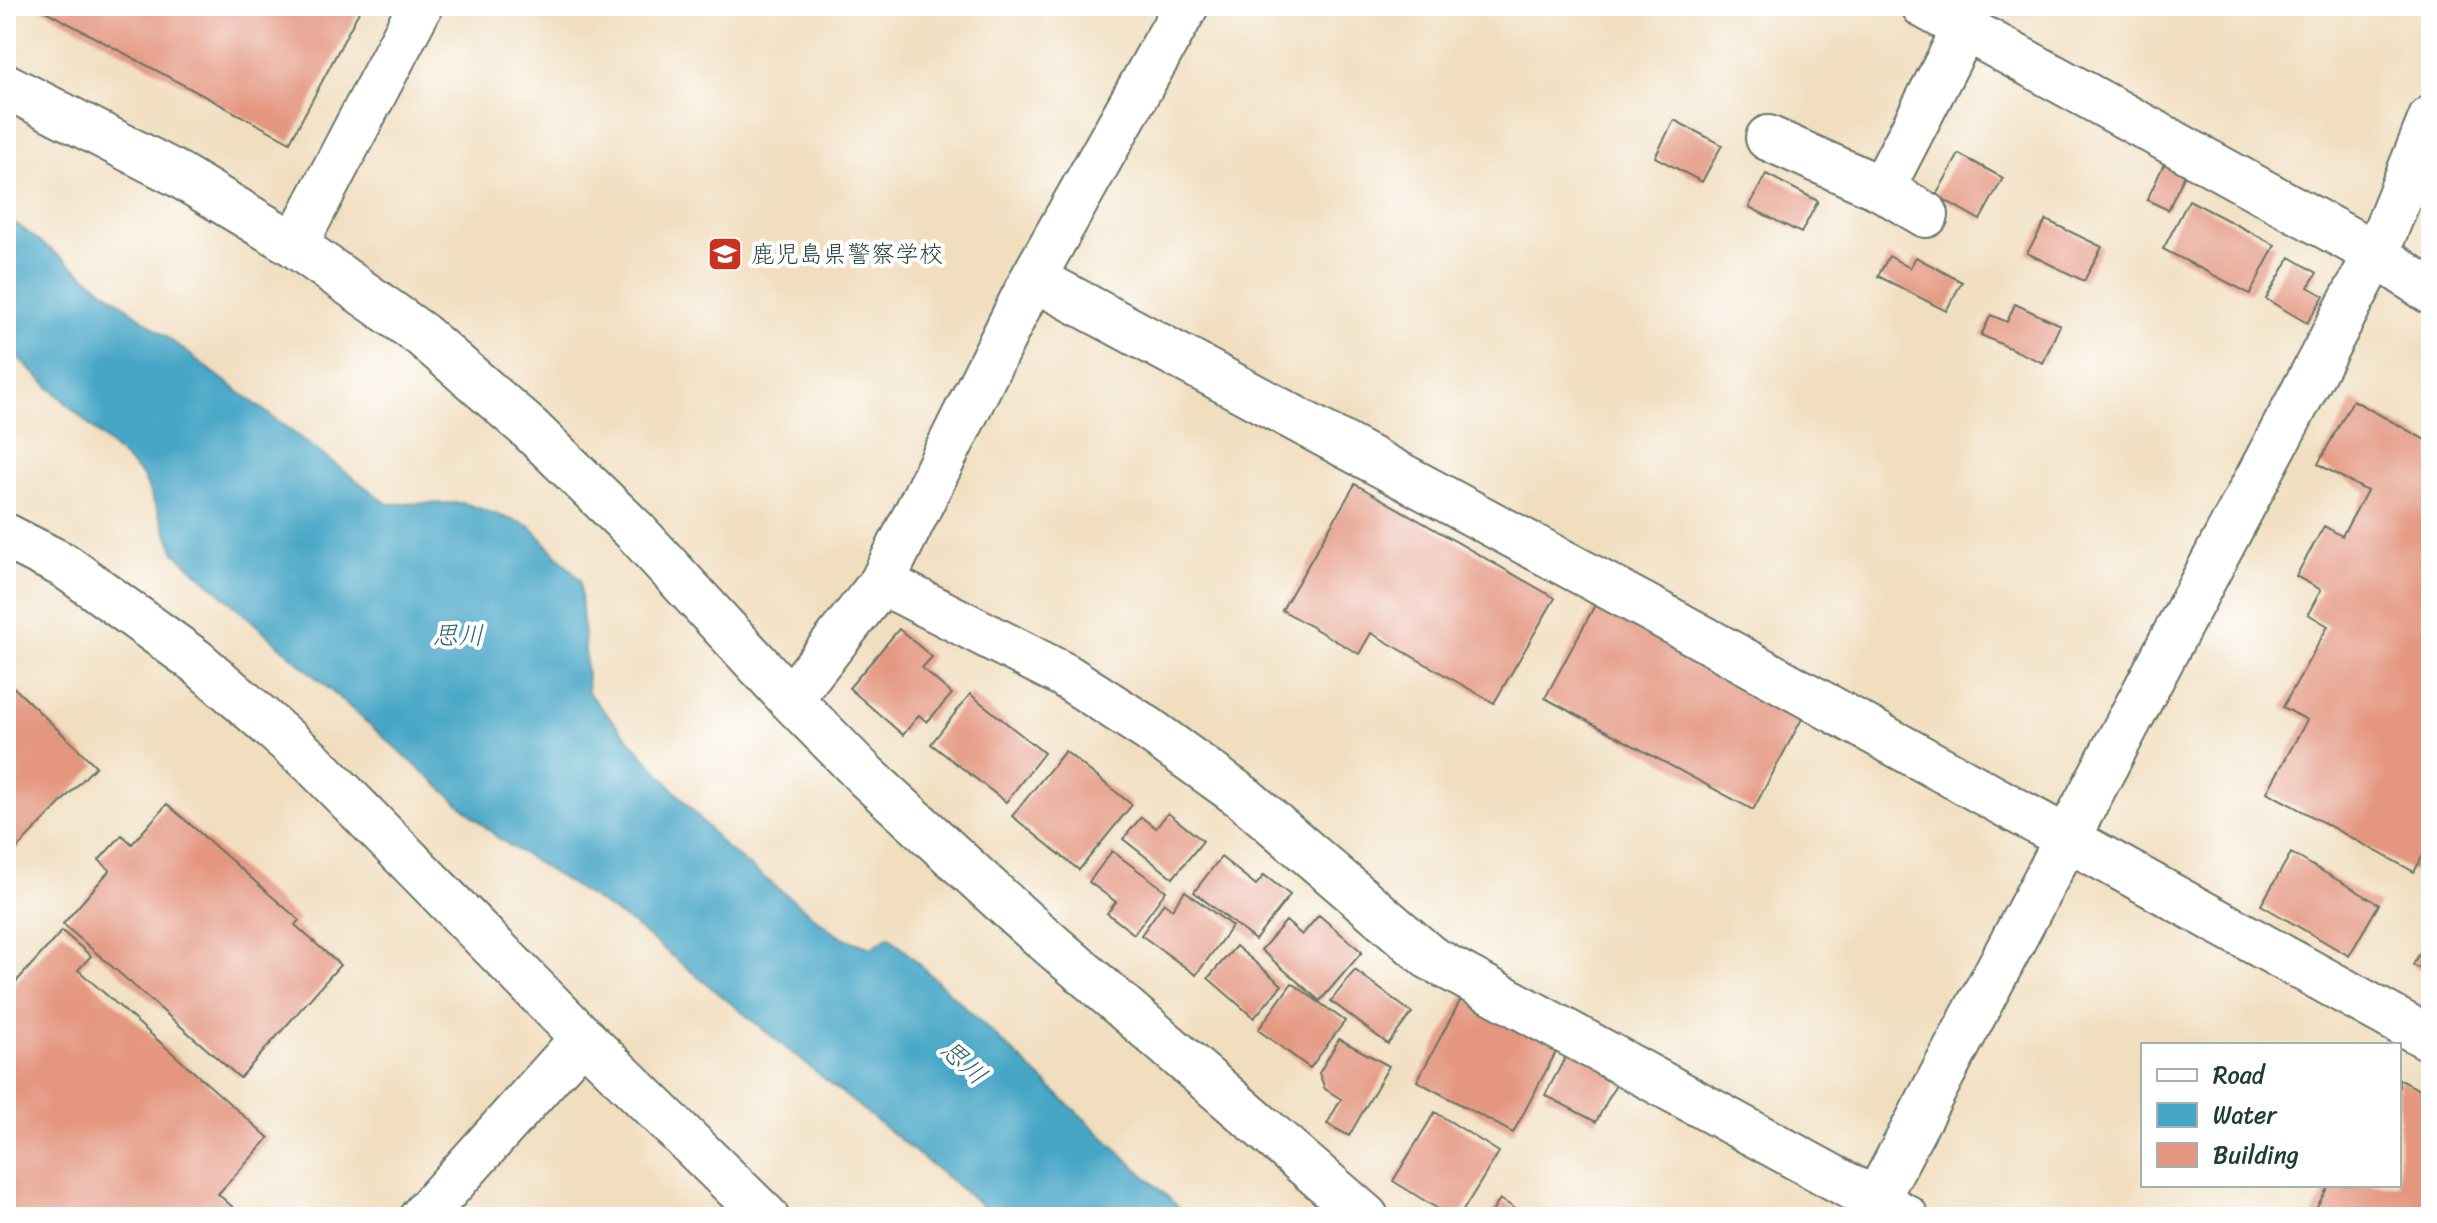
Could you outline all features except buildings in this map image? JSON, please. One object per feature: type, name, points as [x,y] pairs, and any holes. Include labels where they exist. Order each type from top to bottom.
[{"type":"street","points":[[295,245],[420,6]]},
{"type":"street","points":[[790,699],[882,582],[1033,278],[1186,6]]},
{"type":"street","points":[[1924,6],[2376,254],[2431,292]]},
{"type":"street","points":[[1882,189],[1965,28]]},
{"type":"street","points":[[6,86],[179,175],[295,245],[422,335],[529,428],[635,531],[790,699],[867,777],[1025,922],[1366,1217]]},
{"type":"street","points":[[882,582],[1064,675],[1148,729],[1244,798],[1429,957],[1883,1212],[2067,840],[2376,254],[2431,118]]},
{"type":"street","points":[[1768,138],[1882,189],[1926,215]]},
{"type":"street","points":[[1033,278],[1654,611],[2431,1039]]},
{"type":"street","points":[[6,536],[65,566],[196,661],[290,742],[583,1038],[766,1217]]},
{"type":"street","points":[[422,1217],[583,1038]]},
{"type":"water","name":"思川","points":[[6,216],[388,504],[464,503],[530,526],[580,580],[588,693],[725,847],[839,936],[871,948],[889,936],[1189,1217],[996,1217],[630,922],[498,838],[175,553],[143,476],[6,346]]},
{"type":"place","name":"鹿児島県警察学校","points":[[725,254]]}]
